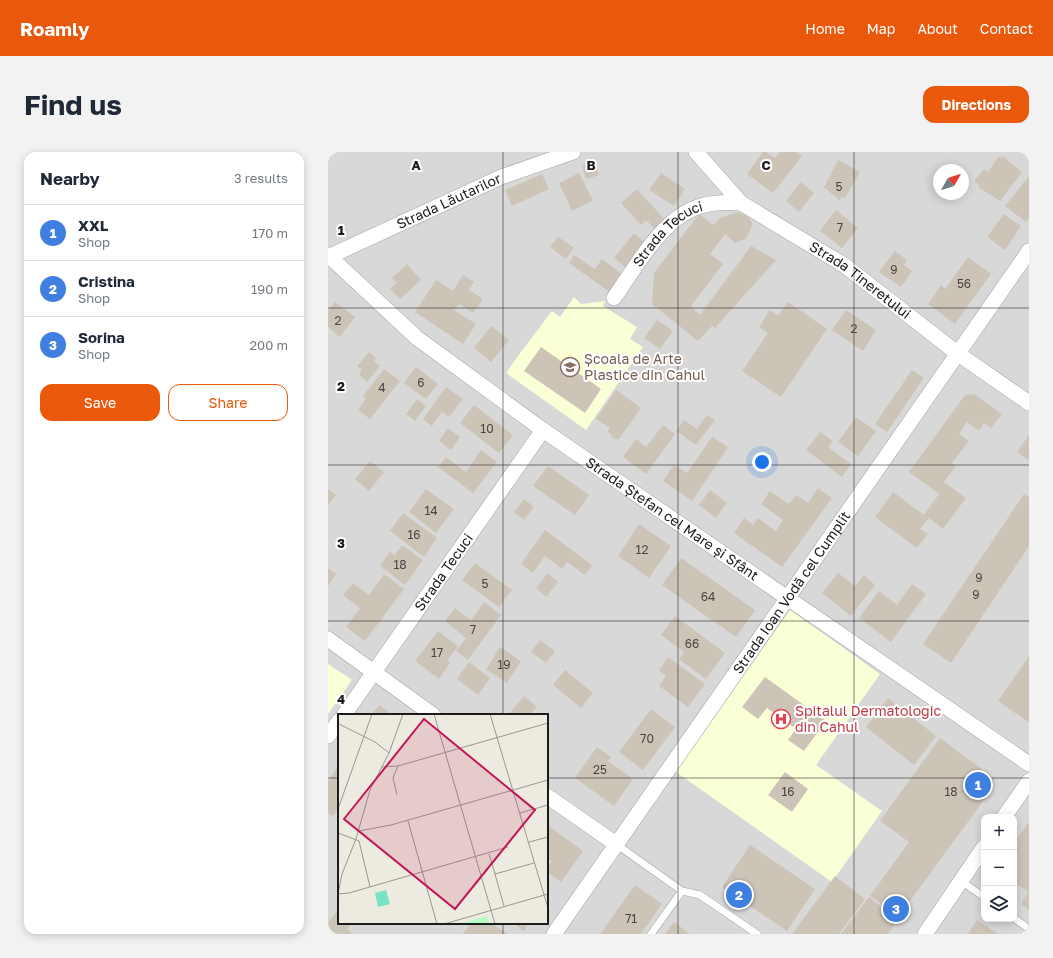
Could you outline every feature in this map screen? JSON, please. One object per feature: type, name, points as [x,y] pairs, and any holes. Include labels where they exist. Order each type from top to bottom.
[{"type":"street","name":"Strada Lăutarilor","points":[[329,256],[501,177],[573,152]]},
{"type":"street","name":"Strada Tineretului","points":[[696,152],[741,202],[844,265],[957,354],[1029,403]]},
{"type":"street","name":"Strada Tecuci","points":[[614,298],[658,237],[671,222],[686,211],[701,206],[718,202],[741,202]]},
{"type":"street","name":"Strada Ioan Vodă cel Cumplit","points":[[554,934],[1029,251]]},
{"type":"street","name":"Strada Ștefan cel Mare și Sfânt","points":[[329,256],[417,338],[543,430],[1029,764]]},
{"type":"street","name":"Strada Tecuci","points":[[345,714],[543,430]]},
{"type":"street","points":[[328,639],[432,714]]},
{"type":"street","points":[[328,736],[338,722]]},
{"type":"street","points":[[1006,814],[1029,781]]},
{"type":"street","points":[[548,797],[616,844]]},
{"type":"street","points":[[925,934],[982,850]]},
{"type":"lane","points":[[616,844],[682,891],[700,895],[758,934]]},
{"type":"lane","points":[[961,880],[981,895]]},
{"type":"lane","points":[[651,934],[682,891]]},
{"type":"lane","points":[[1017,920],[1029,929]]},
{"type":"shaded area","points":[[328,152],[1029,152],[1029,934],[328,934]]},
{"type":"shaded area","name":"Școala de Arte Plastice din Cahul","points":[[574,297],[581,304],[605,301],[603,306],[637,327],[630,339],[643,347],[586,430],[506,373],[552,311],[560,317]]},
{"type":"shaded area","name":"Spitalul Dermatologic din Cahul","points":[[790,610],[880,674],[816,765],[882,811],[832,882],[676,772]]},
{"type":"shaded area","points":[[328,664],[352,680],[328,714]]},
{"type":"building","points":[[763,152],[766,152],[775,158],[780,152],[796,152],[802,156],[773,193],[747,174]]},
{"type":"building","points":[[999,156],[1001,158],[1003,156],[1022,172],[1000,201],[978,187],[979,185],[974,181],[984,169],[988,172]]},
{"type":"building","points":[[838,160],[860,172],[845,198],[842,197],[839,200],[824,187]]},
{"type":"building","points":[[595,161],[599,175],[586,179],[582,165]]},
{"type":"building","points":[[579,173],[593,201],[572,211],[559,183]]},
{"type":"building","points":[[661,173],[685,189],[674,206],[649,190]]},
{"type":"building","points":[[542,174],[549,189],[512,206],[505,190]]},
{"type":"building","points":[[1029,176],[1029,218],[1026,222],[1005,206]]},
{"type":"building","points":[[801,182],[814,193],[799,212],[786,201]]},
{"type":"building","points":[[637,189],[667,222],[657,231],[646,220],[641,225],[621,203]]},
{"type":"building","points":[[836,210],[858,228],[842,248],[820,231]]},
{"type":"building","points":[[738,212],[748,217],[753,224],[746,239],[735,243],[725,234],[710,254],[723,264],[691,306],[700,315],[751,246],[776,260],[715,328],[712,326],[698,341],[652,304],[654,273],[699,214],[713,225],[720,218]]},
{"type":"building","points":[[1004,214],[1021,226],[1005,250],[987,237]]},
{"type":"building","points":[[634,233],[648,245],[629,270],[614,258]]},
{"type":"building","points":[[558,237],[574,248],[566,259],[550,247]]},
{"type":"building","points":[[895,251],[907,260],[904,265],[912,271],[901,287],[879,272]]},
{"type":"building","points":[[574,255],[595,269],[602,259],[623,275],[611,293],[569,263]]},
{"type":"building","points":[[968,257],[991,274],[955,324],[928,304],[941,285],[945,289]]},
{"type":"building","points":[[407,264],[421,280],[400,299],[390,289],[397,283],[392,278]]},
{"type":"building","points":[[463,275],[474,282],[469,290],[483,299],[473,313],[459,304],[454,310],[476,324],[463,344],[415,312],[436,280],[453,291]]},
{"type":"building","points":[[335,302],[355,317],[340,337],[328,327],[328,311]]},
{"type":"building","points":[[788,302],[827,329],[781,397],[742,371],[768,333],[759,327],[770,310],[778,316]]},
{"type":"building","points":[[846,310],[876,330],[863,351],[832,330]]},
{"type":"building","points":[[657,320],[673,331],[660,349],[644,338]]},
{"type":"building","points":[[491,326],[509,340],[491,362],[474,348]]},
{"type":"building","points":[[541,347],[601,389],[585,413],[524,371]]},
{"type":"building","points":[[369,352],[376,358],[374,361],[380,366],[367,382],[359,375],[362,370],[357,366]]},
{"type":"building","points":[[416,367],[438,384],[426,399],[404,383]]},
{"type":"building","points":[[384,369],[400,381],[370,419],[358,410],[366,398],[363,396]]},
{"type":"building","points":[[912,370],[924,378],[887,432],[875,424]]},
{"type":"building","points":[[446,387],[463,399],[449,417],[442,412],[432,426],[423,419]]},
{"type":"building","points":[[616,390],[641,408],[619,439],[614,439],[608,431],[610,428],[596,419]]},
{"type":"building","points":[[974,394],[1002,414],[991,428],[984,423],[979,431],[967,422],[959,434],[969,441],[952,463],[956,466],[944,482],[966,498],[943,529],[929,518],[920,529],[928,534],[917,548],[875,517],[893,492],[924,515],[939,494],[909,472],[965,395]]},
{"type":"building","points":[[417,399],[426,406],[415,421],[406,414]]},
{"type":"building","points":[[474,405],[513,435],[499,453],[460,423]]},
{"type":"building","points":[[707,415],[715,420],[696,445],[676,431],[684,420],[697,429]]},
{"type":"building","points":[[856,417],[876,431],[858,456],[838,442]]},
{"type":"building","points":[[663,425],[675,434],[646,474],[623,457],[636,439],[646,447]]},
{"type":"building","points":[[448,428],[460,437],[451,450],[439,441]]},
{"type":"building","points":[[820,432],[833,441],[828,447],[851,464],[842,477],[806,450]]},
{"type":"building","points":[[1029,435],[1029,461],[1017,452]]},
{"type":"building","points":[[712,437],[728,447],[692,501],[663,481],[674,465],[687,473]]},
{"type":"building","points":[[481,450],[497,462],[473,493],[438,467],[446,457],[466,472]]},
{"type":"building","points":[[370,461],[384,472],[369,491],[355,479]]},
{"type":"building","points":[[548,466],[589,495],[575,515],[533,486]]},
{"type":"building","points":[[818,488],[832,498],[782,567],[734,533],[744,518],[753,525],[758,518],[776,531],[783,520],[761,504],[770,491],[789,504],[796,495],[808,503]]},
{"type":"building","points":[[328,489],[336,495],[328,505]]},
{"type":"building","points":[[426,489],[454,509],[436,533],[409,512]]},
{"type":"building","points":[[710,490],[727,503],[716,518],[699,505]]},
{"type":"building","points":[[1024,494],[1029,497],[1029,546],[951,663],[923,644]]},
{"type":"building","points":[[524,499],[534,507],[524,520],[514,512]]},
{"type":"building","points":[[403,513],[437,538],[424,557],[390,531]]},
{"type":"building","points":[[639,524],[671,546],[649,578],[618,556]]},
{"type":"building","points":[[545,530],[592,565],[585,575],[567,562],[562,569],[545,556],[533,573],[521,564]]},
{"type":"building","points":[[402,545],[423,560],[405,585],[380,566],[390,552],[395,555]]},
{"type":"building","points":[[681,558],[755,610],[736,637],[662,585]]},
{"type":"building","points":[[475,563],[512,590],[499,607],[462,580]]},
{"type":"building","points":[[328,568],[336,574],[328,586]]},
{"type":"building","points":[[548,573],[558,582],[546,597],[536,588]]},
{"type":"building","points":[[838,573],[855,586],[864,575],[875,585],[851,616],[822,593]]},
{"type":"building","points":[[384,574],[404,589],[365,641],[346,627],[360,608],[343,595],[353,583],[369,595]]},
{"type":"building","points":[[912,584],[926,594],[891,642],[859,618],[879,591],[897,605]]},
{"type":"building","points":[[484,602],[501,615],[468,660],[456,651],[466,638],[445,621],[455,608],[471,620]]},
{"type":"building","points":[[675,616],[725,653],[706,679],[679,659],[684,652],[661,635]]},
{"type":"building","points":[[438,631],[458,646],[447,661],[450,663],[439,679],[415,661]]},
{"type":"building","points":[[540,640],[555,651],[546,663],[531,652]]},
{"type":"building","points":[[500,647],[521,661],[507,683],[486,669]]},
{"type":"building","points":[[1029,656],[1029,720],[1028,722],[998,701]]},
{"type":"building","points":[[668,657],[705,684],[688,707],[659,686],[666,676],[659,670]]},
{"type":"building","points":[[469,662],[490,678],[478,695],[457,679]]},
{"type":"building","points":[[565,670],[593,693],[581,708],[553,685]]},
{"type":"building","points":[[765,677],[826,721],[804,751],[788,740],[796,729],[767,708],[758,719],[742,707]]},
{"type":"building","points":[[524,696],[537,707],[531,714],[509,714]]},
{"type":"building","points":[[888,698],[936,736],[914,765],[866,727]]},
{"type":"building","points":[[379,705],[392,714],[372,714]]},
{"type":"building","points":[[651,709],[675,727],[643,770],[619,752]]},
{"type":"building","points":[[940,738],[986,772],[994,780],[992,789],[899,916],[870,896],[909,842],[880,821]]},
{"type":"building","points":[[597,747],[611,757],[608,761],[633,779],[614,806],[575,778]]},
{"type":"building","points":[[338,768],[338,808],[333,816],[328,813],[328,781]]},
{"type":"building","points":[[785,772],[808,789],[792,812],[768,795]]},
{"type":"building","points":[[1028,823],[1029,910],[1021,904],[1028,892],[1017,884],[1017,839]]},
{"type":"building","points":[[548,826],[583,851],[561,882],[548,873],[548,867],[552,861],[548,859]]},
{"type":"building","points":[[750,845],[815,889],[787,931],[722,887]]},
{"type":"building","points":[[835,876],[865,899],[839,934],[792,934]]},
{"type":"building","points":[[635,885],[662,904],[641,934],[600,934]]},
{"type":"building","points":[[869,897],[898,920],[888,934],[841,934]]},
{"type":"building","points":[[338,909],[338,924],[351,924],[347,929],[353,934],[328,934],[328,923]]},
{"type":"building","points":[[977,920],[998,934],[968,934]]},
{"type":"building","points":[[674,922],[690,934],[665,934]]},
{"type":"building","points":[[470,924],[493,924],[507,934],[463,934]]},
{"type":"building","points":[[514,924],[528,924],[524,931]]},
{"type":"place","name":"Școala de Arte Plastice din Cahul","points":[[570,367]]},
{"type":"place","name":"Spitalul Dermatologic din Cahul","points":[[781,719]]},
{"type":"place","name":"XXL","points":[[978,785]]},
{"type":"place","name":"Cristina","points":[[739,895]]},
{"type":"place","name":"Sorina","points":[[896,909]]}]
